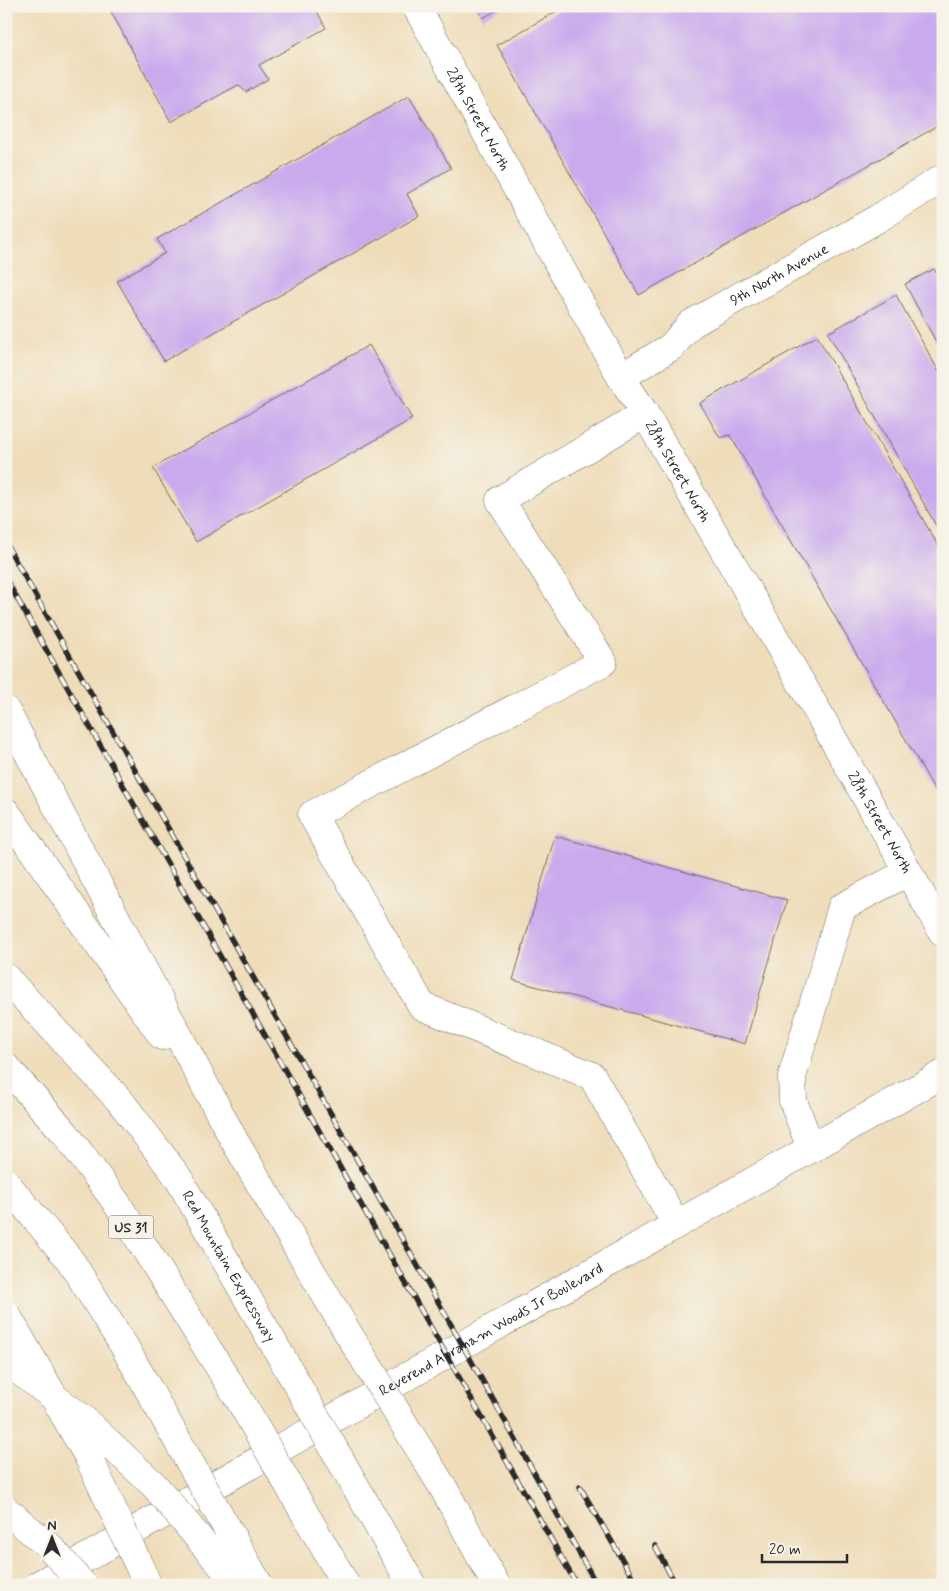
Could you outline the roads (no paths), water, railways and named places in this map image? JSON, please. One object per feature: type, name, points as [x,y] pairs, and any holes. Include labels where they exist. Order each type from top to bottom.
[{"type":"main road","name":"28th Street North","points":[[416,6],[621,377],[645,414],[819,714],[908,872],[940,920]]},
{"type":"main road","name":"9th North Avenue","points":[[621,377],[671,347],[691,324],[877,219],[943,178]]},
{"type":"main road","points":[[645,414],[500,500],[603,662],[312,814],[422,1006],[592,1076],[676,1224]]},
{"type":"main road","points":[[6,711],[234,1140],[348,1333],[444,1489],[496,1585]]},
{"type":"main road","points":[[6,812],[234,1140]]},
{"type":"main road","points":[[811,1148],[793,1101],[792,1077],[842,907],[908,872]]},
{"type":"main road","name":"Red Mountain Expressway","points":[[6,978],[121,1102],[177,1176],[412,1585]]},
{"type":"main road","name":"US 31","points":[[6,1067],[66,1133],[116,1202],[239,1399],[346,1585]]},
{"type":"main road","name":"Reverend Abraham Woods Jr Boulevard","points":[[38,1585],[943,1074]]},
{"type":"main road","points":[[6,1183],[70,1260],[124,1346],[259,1585]]},
{"type":"main road","points":[[6,1314],[88,1456],[148,1585]]},
{"type":"main road","points":[[6,1361],[83,1419],[154,1485],[238,1585]]},
{"type":"main road","points":[[6,1510],[50,1547],[83,1585]]},
{"type":"railway","points":[[6,544],[440,1305],[597,1585]]},
{"type":"railway","points":[[6,579],[577,1585]]},
{"type":"railway","points":[[580,1487],[637,1585]]},
{"type":"railway","points":[[655,1546],[676,1585]]}]
